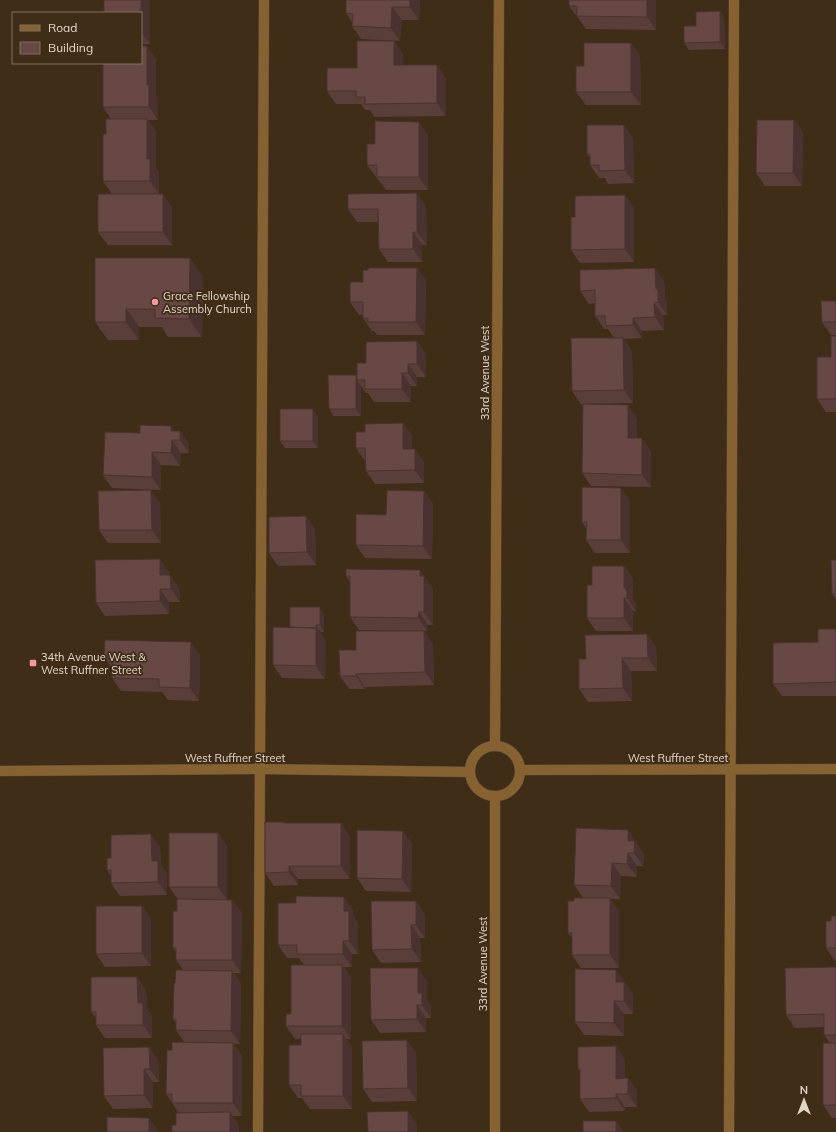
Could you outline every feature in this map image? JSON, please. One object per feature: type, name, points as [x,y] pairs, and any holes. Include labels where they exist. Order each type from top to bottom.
[{"type":"street","points":[[258,1132],[264,0]]},
{"type":"street","name":"33rd Avenue West","points":[[495,746],[499,0]]},
{"type":"street","points":[[729,1132],[734,0]]},
{"type":"street","points":[[495,746],[510,750],[516,756],[520,764],[520,770],[518,781],[514,789],[508,794],[495,797],[484,794],[478,790],[472,783],[470,772],[472,760],[477,753],[484,748],[495,746]]},
{"type":"street","name":"West Ruffner Street","points":[[0,771],[260,769],[470,772]]},
{"type":"street","name":"West Ruffner Street","points":[[520,770],[836,769]]},
{"type":"street","name":"33rd Avenue West","points":[[495,797],[496,1132]]},
{"type":"building","points":[[104,0],[141,0],[141,12],[104,12]]},
{"type":"building","points":[[346,0],[410,0],[410,7],[392,7],[391,28],[352,26],[353,14],[346,13]]},
{"type":"building","points":[[569,0],[647,0],[647,17],[577,16],[577,6],[569,6]]},
{"type":"building","points":[[720,11],[720,42],[684,43],[684,26],[696,26],[696,12]]},
{"type":"building","points":[[357,41],[394,41],[394,65],[437,65],[437,103],[365,104],[365,97],[356,97],[356,91],[327,91],[327,68],[357,68]]},
{"type":"building","points":[[584,43],[631,43],[631,92],[576,92],[576,66],[584,66]]},
{"type":"building","points":[[142,46],[147,46],[147,85],[149,85],[149,107],[103,107],[103,64],[142,64]]},
{"type":"building","points":[[106,119],[147,119],[147,159],[150,159],[150,181],[103,181],[103,134],[106,134]]},
{"type":"building","points":[[757,120],[794,120],[793,173],[756,173]]},
{"type":"building","points":[[375,121],[419,122],[419,177],[377,177],[377,165],[367,165],[367,144],[375,144]]},
{"type":"building","points":[[587,125],[624,125],[625,170],[599,171],[599,165],[590,165],[590,154],[587,154]]},
{"type":"building","points":[[417,193],[417,232],[413,232],[413,249],[379,249],[378,209],[348,209],[348,194]]},
{"type":"building","points":[[98,194],[163,194],[163,232],[98,232]]},
{"type":"building","points":[[625,195],[625,249],[571,250],[571,217],[575,217],[575,196]]},
{"type":"building","points":[[95,258],[190,258],[189,319],[155,318],[155,309],[126,309],[126,322],[95,322]]},
{"type":"building","points":[[368,268],[417,268],[416,322],[368,322],[368,318],[363,318],[363,302],[350,302],[350,282],[363,282],[363,270],[368,270]]},
{"type":"building","points":[[655,268],[658,302],[654,303],[655,317],[633,318],[633,325],[606,326],[605,316],[595,316],[595,290],[580,291],[580,270]]},
{"type":"building","points":[[821,301],[836,301],[836,322],[822,322]]},
{"type":"building","points":[[831,336],[836,336],[836,399],[817,399],[817,357],[831,357]]},
{"type":"building","points":[[571,338],[623,338],[624,390],[572,391]]},
{"type":"building","points":[[417,341],[417,364],[408,364],[408,373],[402,373],[402,389],[365,389],[365,380],[357,380],[357,363],[366,363],[366,342]]},
{"type":"building","points":[[328,375],[356,375],[356,409],[329,409]]},
{"type":"building","points":[[583,404],[628,405],[628,438],[642,438],[642,475],[582,473]]},
{"type":"building","points":[[280,409],[313,409],[313,441],[280,441]]},
{"type":"building","points":[[403,423],[403,449],[415,449],[415,470],[366,471],[365,448],[356,448],[356,432],[365,432],[365,424]]},
{"type":"building","points":[[140,425],[171,426],[171,431],[180,431],[180,440],[172,440],[171,453],[152,452],[152,477],[103,475],[105,432],[140,433]]},
{"type":"building","points":[[582,487],[621,488],[621,540],[586,540],[587,522],[582,522]]},
{"type":"building","points":[[151,490],[152,530],[99,530],[98,491]]},
{"type":"building","points":[[387,490],[424,491],[423,546],[356,545],[356,514],[386,515]]},
{"type":"building","points":[[306,516],[307,552],[269,553],[269,517]]},
{"type":"building","points":[[160,559],[160,575],[170,575],[171,589],[160,589],[160,601],[96,603],[95,560]]},
{"type":"building","points":[[831,560],[836,560],[836,594],[832,594]]},
{"type":"building","points":[[592,566],[624,566],[624,588],[627,591],[627,598],[624,598],[624,618],[587,618],[587,585],[592,585]]},
{"type":"building","points":[[346,569],[420,570],[420,576],[424,576],[424,612],[419,612],[418,618],[350,617],[350,576],[346,576]]},
{"type":"building","points":[[290,607],[320,607],[320,625],[316,625],[316,628],[290,627]]},
{"type":"building","points":[[273,627],[316,628],[316,666],[273,665]]},
{"type":"building","points":[[818,629],[836,629],[836,682],[773,684],[773,643],[818,642]]},
{"type":"building","points":[[356,631],[424,631],[425,672],[356,674],[356,676],[340,676],[339,650],[356,650]]},
{"type":"building","points":[[647,634],[648,658],[622,658],[623,688],[579,689],[579,659],[586,659],[585,635]]},
{"type":"building","points":[[105,640],[191,642],[190,688],[159,687],[159,679],[112,678],[113,656],[104,656]]},
{"type":"building","points":[[265,822],[341,823],[341,866],[289,866],[289,872],[265,873]]},
{"type":"building","points":[[576,828],[628,830],[628,841],[635,841],[634,853],[628,853],[627,864],[612,863],[611,886],[574,885]]},
{"type":"building","points":[[357,830],[403,831],[402,879],[357,878]]},
{"type":"building","points":[[169,833],[218,833],[218,887],[169,887]]},
{"type":"building","points":[[151,834],[152,861],[158,861],[158,882],[111,883],[111,870],[107,870],[107,858],[111,858],[111,835]]},
{"type":"building","points":[[296,896],[344,897],[344,911],[349,911],[349,941],[343,941],[343,954],[297,954],[297,945],[278,945],[278,903],[296,903]]},
{"type":"building","points":[[574,898],[610,898],[610,955],[572,955],[572,933],[568,933],[568,901],[574,901]]},
{"type":"building","points":[[177,899],[232,900],[232,960],[176,960],[176,948],[173,948],[173,911],[177,911]]},
{"type":"building","points":[[371,901],[416,901],[416,925],[411,925],[412,949],[372,950]]},
{"type":"building","points":[[96,906],[142,906],[142,953],[96,954]]},
{"type":"building","points":[[831,916],[836,916],[836,948],[826,948],[826,921],[831,921]]},
{"type":"building","points":[[291,965],[342,965],[342,1026],[286,1026],[286,1014],[291,1014]]},
{"type":"building","points":[[836,967],[836,1035],[824,1035],[824,1014],[786,1015],[785,968]]},
{"type":"building","points":[[370,968],[418,968],[418,993],[422,993],[422,1005],[417,1005],[417,1019],[371,1020]]},
{"type":"building","points":[[575,969],[616,970],[616,982],[624,982],[624,1001],[614,1001],[614,1023],[575,1022]]},
{"type":"building","points":[[176,970],[232,971],[231,1031],[176,1030],[176,1019],[173,1019],[174,983]]},
{"type":"building","points":[[91,977],[137,977],[138,1003],[143,1003],[143,1025],[96,1025],[96,1012],[91,1012]]},
{"type":"building","points":[[301,1034],[343,1034],[343,1096],[301,1096],[301,1085],[289,1085],[289,1045],[301,1045]]},
{"type":"building","points":[[407,1040],[408,1088],[363,1089],[362,1041]]},
{"type":"building","points":[[172,1042],[233,1043],[233,1103],[172,1103],[172,1094],[166,1094],[167,1050],[172,1050]]},
{"type":"building","points":[[823,1043],[836,1043],[836,1105],[823,1105]]},
{"type":"building","points":[[616,1046],[616,1079],[628,1078],[628,1094],[616,1094],[616,1098],[580,1099],[578,1047]]},
{"type":"building","points":[[149,1047],[150,1069],[144,1069],[144,1095],[104,1096],[103,1048]]},
{"type":"building","points":[[408,1111],[408,1132],[368,1132],[367,1112]]},
{"type":"building","points":[[230,1112],[230,1132],[172,1132],[172,1125],[176,1125],[176,1113]]},
{"type":"building","points":[[107,1117],[149,1118],[149,1132],[107,1132]]},
{"type":"building","points":[[583,1121],[616,1121],[616,1132],[583,1132]]},
{"type":"place","name":"Grace Fellowship Assembly Church","points":[[155,302]]},
{"type":"place","name":"34th Avenue West & West Ruffner Street","points":[[33,663]]}]
